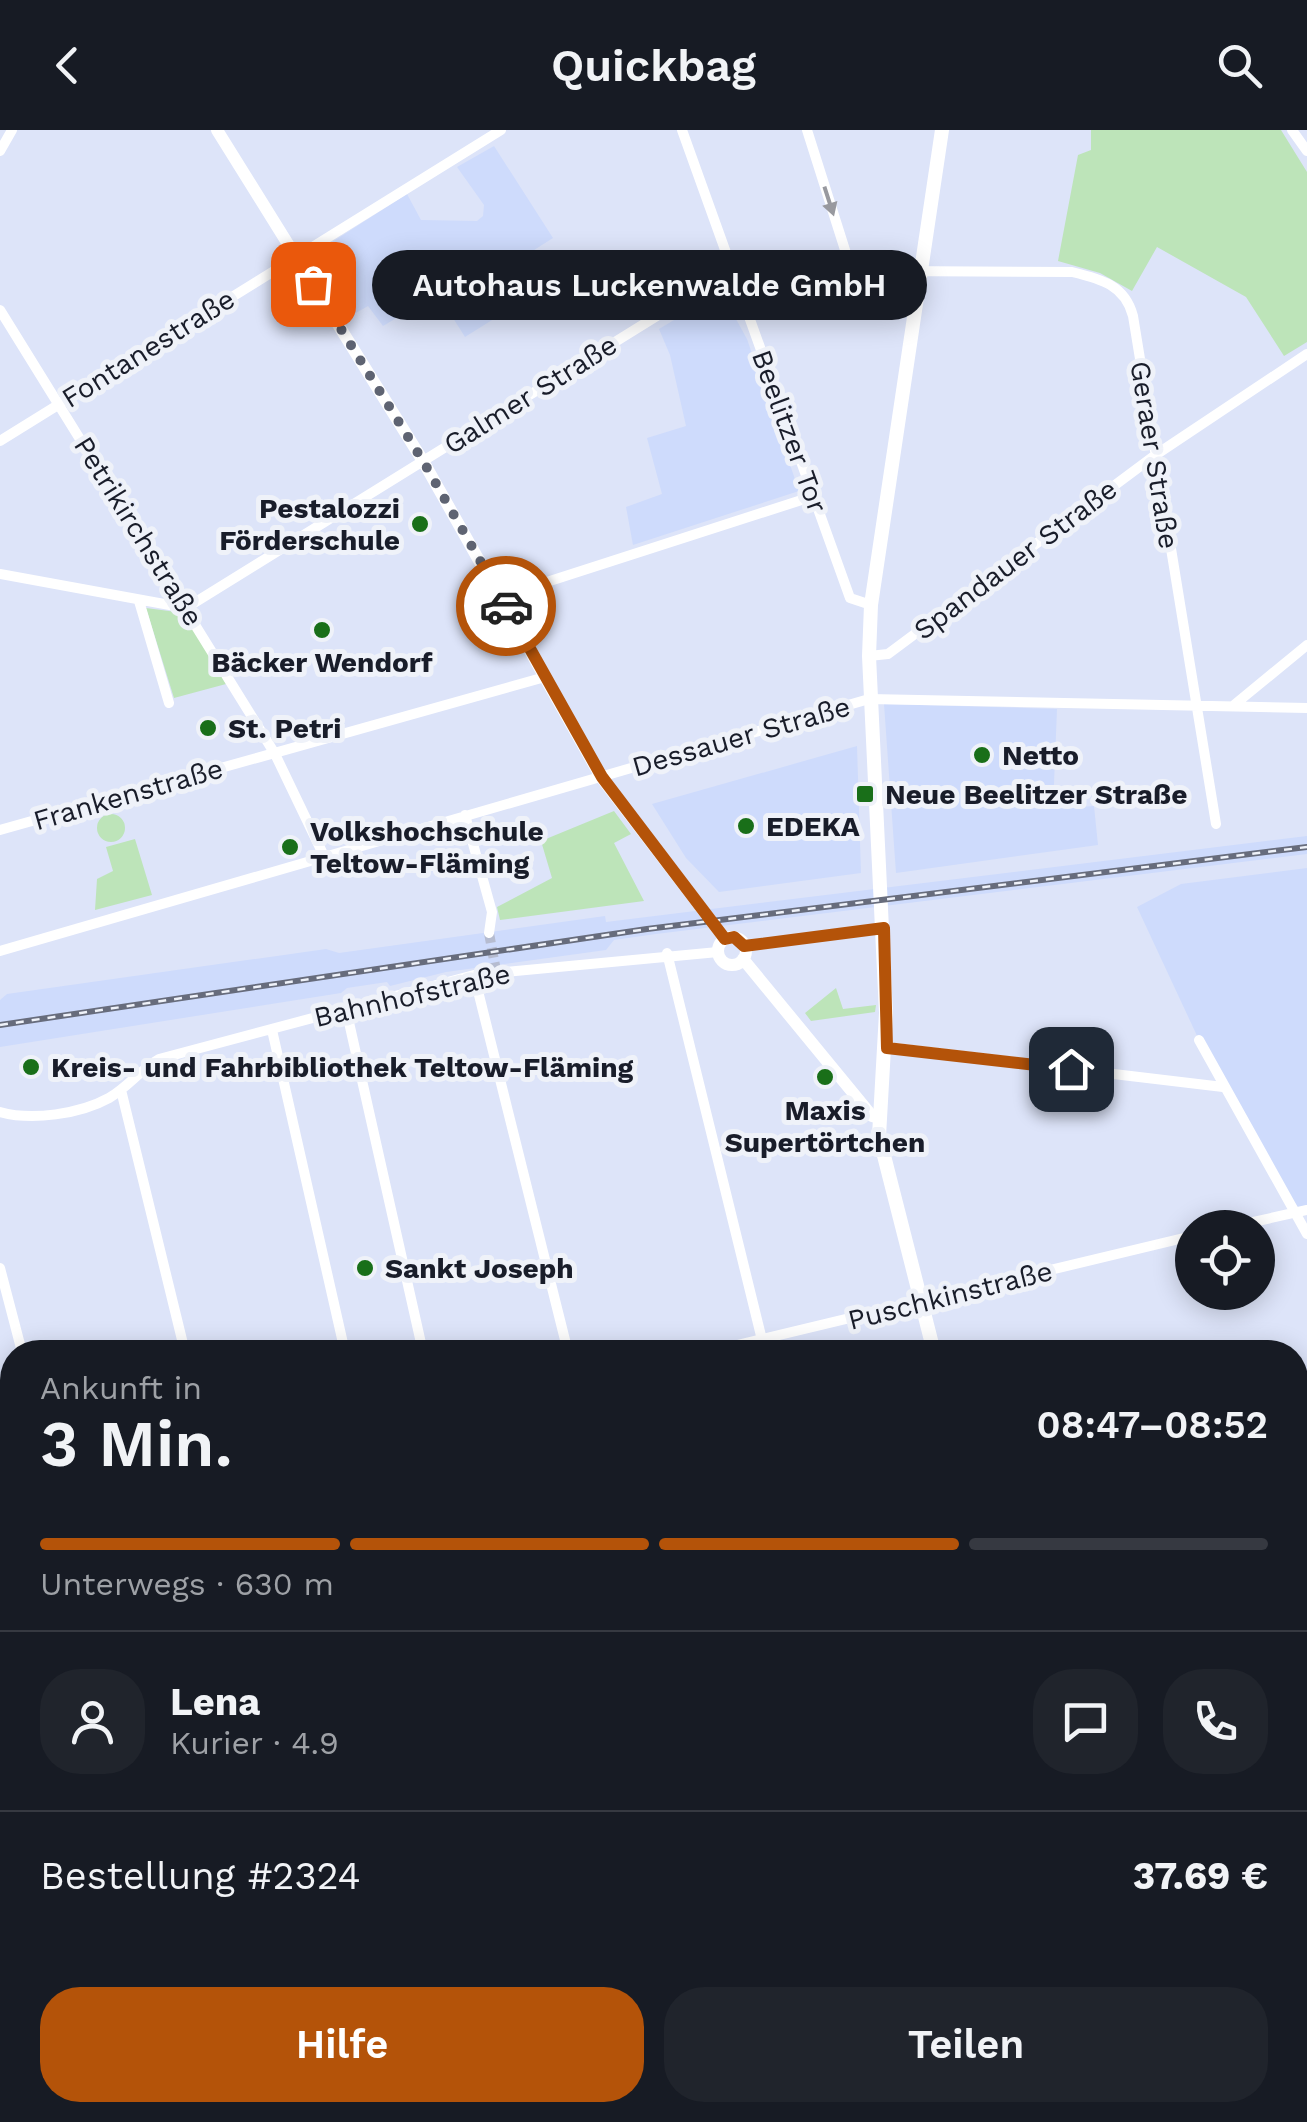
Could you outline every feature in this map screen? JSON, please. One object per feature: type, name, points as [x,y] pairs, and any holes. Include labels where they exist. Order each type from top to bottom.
[{"type":"main road","points":[[931,1340],[882,1150],[879,1118],[887,1048],[868,656],[871,605],[942,130]]},
{"type":"street","points":[[0,151],[12,130]]},
{"type":"street","points":[[217,130],[423,461],[602,777],[721,945],[726,963],[743,952],[884,928]]},
{"type":"street","name":"Fontanestraße","points":[[0,441],[501,130]]},
{"type":"street","name":"Beelitzer Tor","points":[[682,130],[850,598],[871,605]]},
{"type":"street","points":[[807,130],[852,272]]},
{"type":"street","points":[[1300,133],[1307,151]]},
{"type":"street","points":[[731,270],[921,270]]},
{"type":"street","name":"Galmer Straße","points":[[186,608],[731,270]]},
{"type":"street","name":"Geraer Straße","points":[[921,270],[1072,272],[1115,287],[1128,298],[1216,824]]},
{"type":"street","name":"Petrikirchstraße","points":[[0,310],[275,754]]},
{"type":"street","name":"Spandauer Straße","points":[[868,656],[888,654],[1154,456],[1307,354]]},
{"type":"street","points":[[500,597],[814,496]]},
{"type":"street","points":[[0,574],[186,608]]},
{"type":"street","points":[[139,600],[168,702]]},
{"type":"street","points":[[1233,706],[1307,645]]},
{"type":"street","name":"Frankenstraße","points":[[0,830],[546,677]]},
{"type":"street","name":"Dessauer Straße","points":[[0,950],[869,698],[1307,708]]},
{"type":"street","points":[[275,754],[324,856]]},
{"type":"street","points":[[465,815],[492,912],[489,933]]},
{"type":"street","points":[[721,945],[734,937],[872,1116],[879,1118]]},
{"type":"street","name":"Bahnhofstraße","points":[[0,1112],[37,1116],[107,1099],[138,1071],[159,1059],[474,974],[721,945]]},
{"type":"street","points":[[667,953],[762,1340]]},
{"type":"street","points":[[474,974],[565,1340]]},
{"type":"street","points":[[346,1008],[421,1340]]},
{"type":"street","points":[[272,1030],[342,1340]]},
{"type":"street","points":[[1199,1040],[1222,1087],[1302,1213],[1307,1234]]},
{"type":"street","points":[[887,1048],[1222,1087]]},
{"type":"street","points":[[121,1090],[183,1340]]},
{"type":"street","points":[[1275,1218],[1302,1213]]},
{"type":"street","name":"Puschkinstraße","points":[[762,1340],[1175,1240]]},
{"type":"street","points":[[0,1268],[19,1340]]},
{"type":"shaded area","points":[[494,146],[553,238],[490,278],[508,310],[465,337],[441,299],[427,307],[423,302],[383,326],[368,306],[347,318],[310,263],[315,253],[407,194],[421,220],[477,221],[483,216],[484,205],[457,167]]},
{"type":"shaded area","points":[[721,292],[747,339],[799,491],[633,545],[626,507],[662,494],[647,438],[686,426],[670,355],[659,329]]},
{"type":"shaded area","points":[[884,704],[1057,709],[1053,809],[1094,806],[1098,845],[896,873]]},
{"type":"shaded area","points":[[857,746],[861,873],[719,892],[686,858],[652,804]]},
{"type":"shaded area","points":[[1307,836],[1307,854],[614,940],[606,950],[446,972],[390,986],[387,982],[347,988],[341,993],[0,1047],[0,1000],[7,994],[326,949],[339,953],[605,916],[606,922]]},
{"type":"shaded area","points":[[1307,868],[1307,1210],[1297,1215],[1199,1040],[1137,907],[1181,884]]},
{"type":"green space","points":[[1091,130],[1281,130],[1307,172],[1307,342],[1284,356],[1246,297],[1157,247],[1132,291],[1100,273],[1058,261],[1078,155],[1091,150]]},
{"type":"green space","points":[[146,608],[184,613],[226,684],[174,698]]},
{"type":"green space","points":[[614,811],[631,834],[614,843],[644,901],[500,920],[497,907],[552,878],[541,841]]},
{"type":"green space","points":[[111,814],[121,818],[125,828],[121,838],[111,842],[101,838],[97,828],[101,818]]},
{"type":"green space","points":[[135,839],[152,895],[95,910],[97,879],[113,871],[106,847]]},
{"type":"green space","points":[[836,988],[843,1009],[876,1005],[875,1012],[811,1021],[805,1013]]},
{"type":"tunnel","points":[[489,933],[496,971]]},
{"type":"railway","points":[[0,1025],[647,929],[1307,847]]},
{"type":"way so far","points":[[313,284],[423,461],[506,606]]},
{"type":"place","name":"Autohaus Luckenwalde GmbH","points":[[313,284]]},
{"type":"place","name":"Pestalozzi Förderschule","points":[[420,524]]},
{"type":"place","name":"Bäcker Wendorf","points":[[322,630]]},
{"type":"place","name":"St. Petri","points":[[208,728]]},
{"type":"place","name":"Netto","points":[[982,755]]},
{"type":"place","name":"Neue Beelitzer Straße","points":[[865,794]]},
{"type":"place","name":"EDEKA","points":[[746,826]]},
{"type":"place","name":"Volkshochschule Teltow-Fläming","points":[[290,847]]},
{"type":"place","name":"Kreis- und Fahrbibliothek Teltow-Fläming","points":[[31,1067]]},
{"type":"place","name":"Maxis Supertörtchen","points":[[825,1077]]},
{"type":"place","name":"Sankt Joseph","points":[[365,1268]]},
{"type":"route","points":[[506,606],[602,777],[725,939],[734,937],[744,946],[884,928],[887,1048],[1071,1069]]}]
